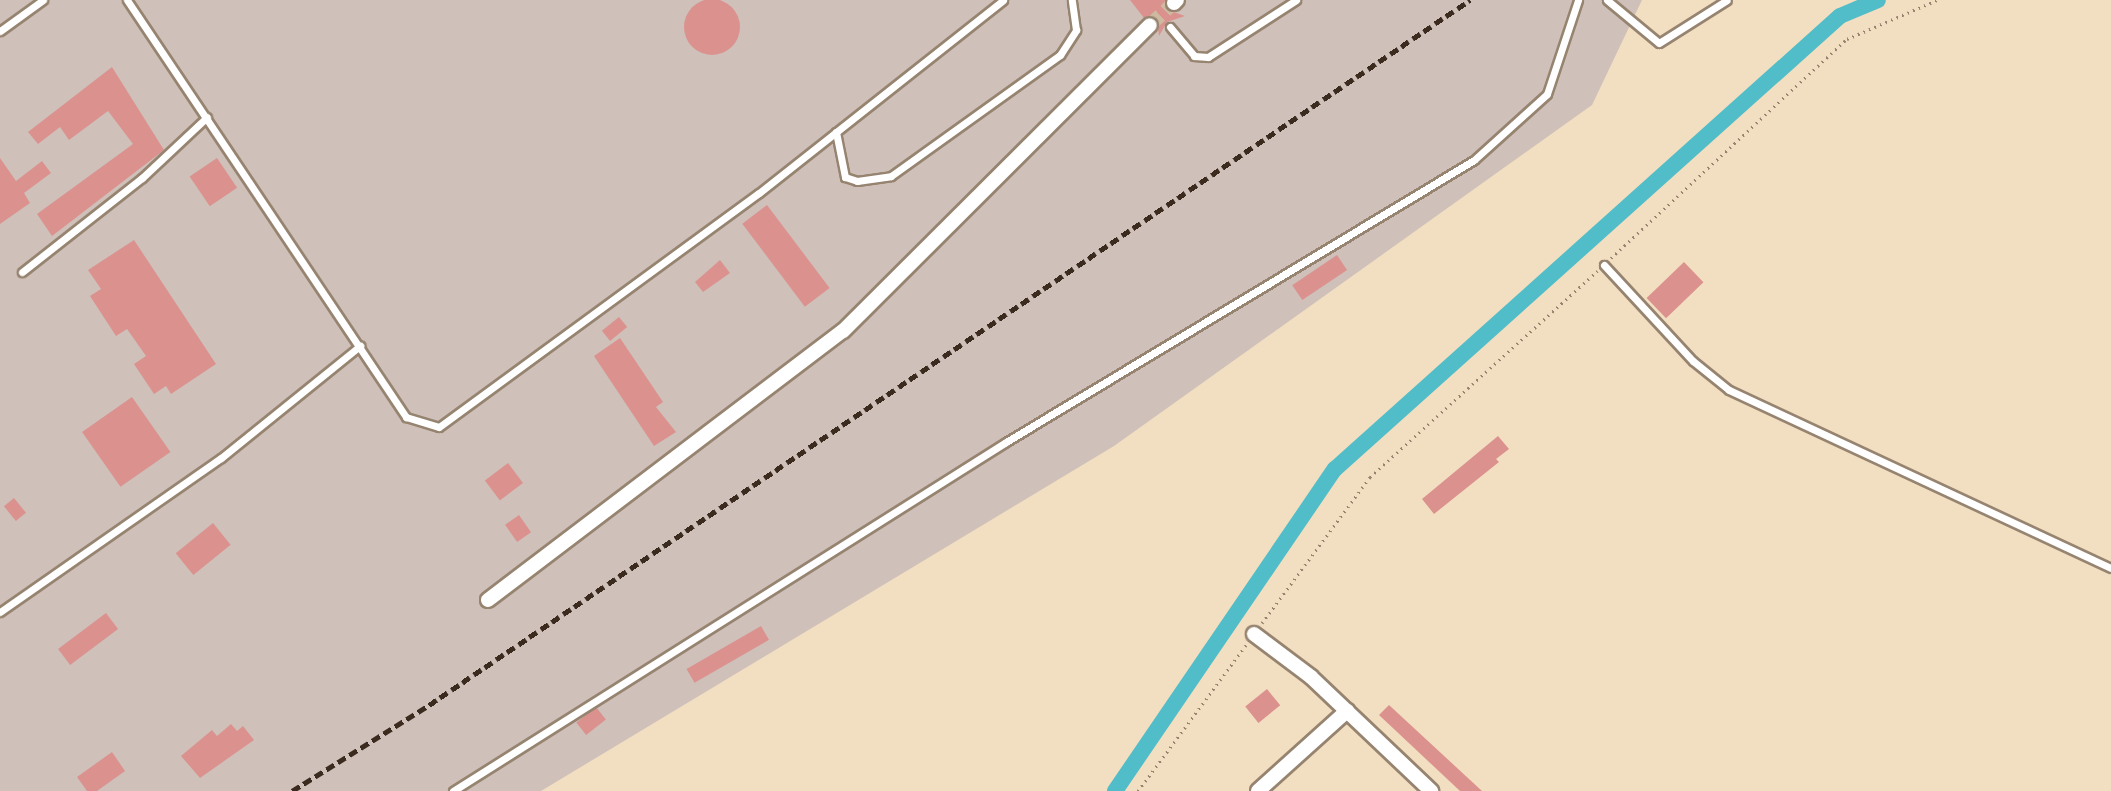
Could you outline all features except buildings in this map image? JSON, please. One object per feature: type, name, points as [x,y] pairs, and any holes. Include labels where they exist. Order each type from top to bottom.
[{"type":"street","points":[[488,600],[843,330],[1150,25]]},
{"type":"street","points":[[1254,634],[1347,711],[1431,791]]},
{"type":"street","points":[[1258,791],[1347,711]]},
{"type":"lane","points":[[0,30],[43,0]]},
{"type":"lane","points":[[127,0],[406,417],[428,426],[448,423],[836,132],[1003,0]]},
{"type":"lane","points":[[836,132],[842,173],[849,180],[878,180],[907,167],[1060,55],[1076,30],[1072,0]]},
{"type":"lane","points":[[1170,27],[1194,56],[1208,57],[1296,0]]},
{"type":"lane","points":[[453,791],[996,448],[1474,160],[1547,94],[1578,0]]},
{"type":"lane","points":[[1607,0],[1659,43],[1727,0]]},
{"type":"lane","points":[[22,272],[142,178],[207,117]]},
{"type":"lane","points":[[1604,265],[1693,361],[1729,390],[2111,568]]},
{"type":"lane","points":[[0,612],[220,458],[360,346]]},
{"type":"path","points":[[1138,791],[1370,477],[1604,265],[1847,39],[1937,0]]},
{"type":"shaded area","points":[[0,0],[1642,0],[1592,105],[1114,446],[541,791],[0,791]]},
{"type":"waterway","points":[[1115,791],[1335,469],[1840,16],[1878,0]]},
{"type":"tunnel","points":[[1150,25],[1174,3]]},
{"type":"railway","points":[[292,791],[429,705],[1470,0]]}]
